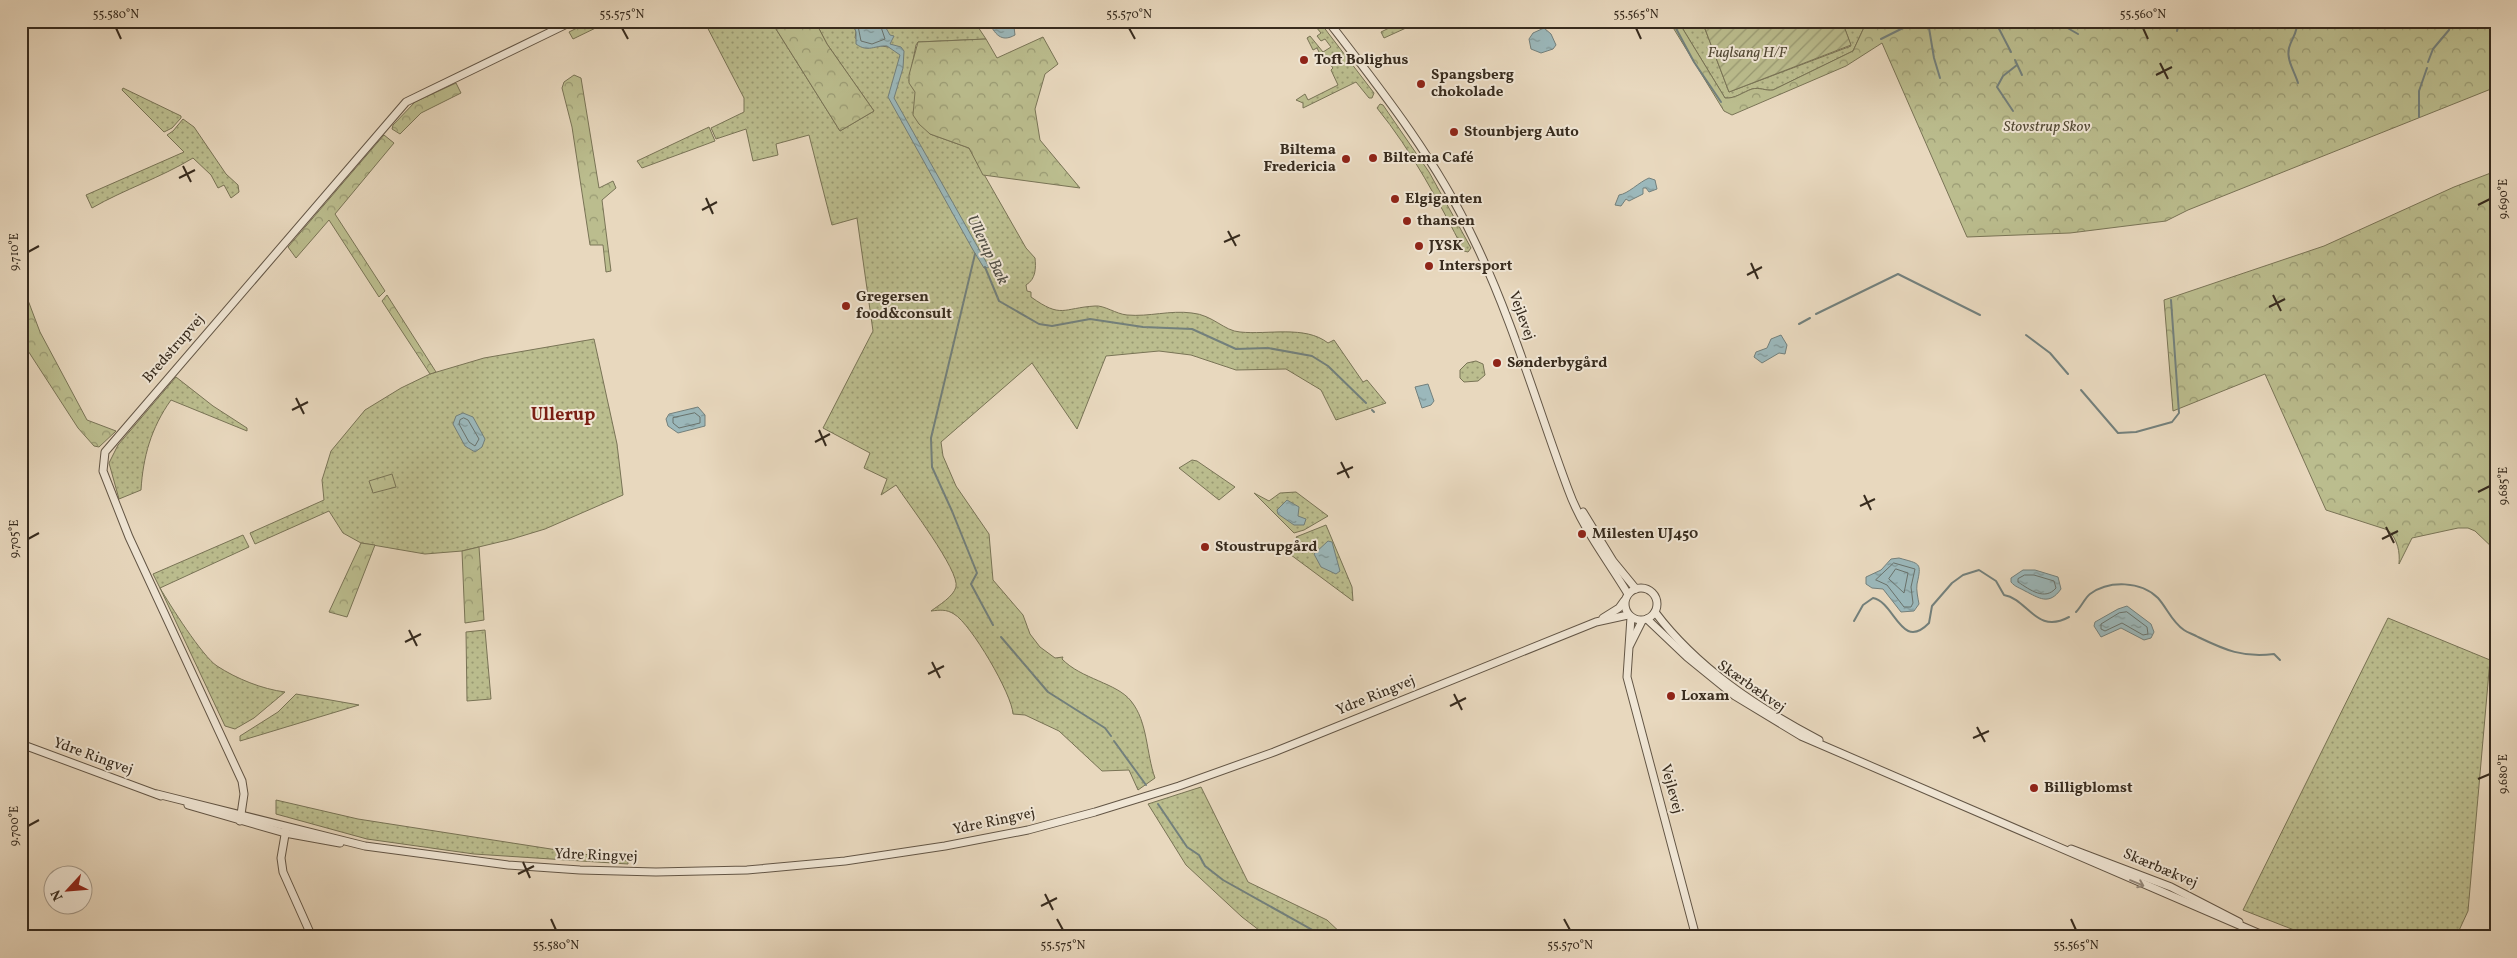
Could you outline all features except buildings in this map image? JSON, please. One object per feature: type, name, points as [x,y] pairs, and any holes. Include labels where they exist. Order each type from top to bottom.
[{"type":"street","name":"Bredstrupvej","points":[[240,818],[244,794],[242,781],[129,537],[104,472],[105,452],[406,102],[573,21]]},
{"type":"street","name":"Vejlevej","points":[[1328,21],[1428,154],[1466,222],[1498,295],[1572,498],[1594,542],[1628,594]]},
{"type":"street","name":"Vejlevej","points":[[1566,481],[1596,535],[1636,589]]},
{"type":"street","points":[[1645,588],[1653,594],[1657,603],[1655,612],[1645,620],[1630,616],[1624,602],[1628,594],[1636,589],[1645,588]]},
{"type":"street","name":"Ydre Ringvej","points":[[21,744],[157,794],[286,830],[365,846],[508,865],[656,872],[796,866],[945,846],[1063,821],[1179,786],[1274,752],[1596,622],[1619,608],[1624,602]]},
{"type":"street","name":"Skærbækvej","points":[[1655,612],[1687,647],[1738,691],[1792,726],[1852,758]]},
{"type":"street","name":"Ydre Ringvej","points":[[1596,622],[1630,616]]},
{"type":"street","name":"Vejlevej","points":[[1630,616],[1627,677],[1696,937]]},
{"type":"street","name":"Vejlevej","points":[[1628,648],[1645,620]]},
{"type":"street","name":"Skærbækvej","points":[[1645,620],[1735,696],[1801,736],[2267,937]]},
{"type":"street","points":[[286,830],[281,858],[283,872],[312,937]]},
{"type":"green space","points":[[591,21],[610,21],[573,39],[569,32]]},
{"type":"green space","points":[[704,21],[771,21],[840,131],[874,111],[827,44],[815,21],[852,21],[856,32],[855,38],[879,46],[890,47],[884,27],[877,21],[900,21],[903,23],[974,21],[986,39],[918,42],[909,81],[915,90],[930,134],[969,148],[1026,248],[1035,258],[1034,276],[1026,285],[1027,291],[1031,292],[1031,297],[1041,304],[1056,310],[1099,306],[1127,315],[1192,313],[1206,317],[1234,331],[1251,333],[1297,332],[1319,337],[1328,343],[1334,340],[1363,382],[1367,380],[1386,403],[1336,420],[1321,390],[1286,369],[1236,370],[1191,355],[1159,351],[1106,356],[1077,429],[1032,363],[941,442],[943,456],[956,486],[989,534],[993,580],[1023,615],[1030,634],[1040,647],[1055,658],[1063,657],[1062,659],[1070,666],[1117,690],[1125,695],[1137,709],[1144,728],[1155,778],[1138,790],[1129,770],[1102,771],[1059,731],[1025,715],[1013,714],[1006,691],[990,660],[970,631],[951,612],[943,610],[931,611],[949,597],[956,587],[950,567],[932,536],[896,485],[881,495],[887,479],[864,468],[870,453],[823,428],[873,331],[857,218],[832,225],[809,135],[776,144],[778,155],[753,161],[746,129],[716,139],[711,128],[744,112],[744,98]]},
{"type":"green space","points":[[771,21],[815,21],[827,44],[874,111],[840,131]]},
{"type":"green space","points":[[900,21],[965,21],[951,26],[923,27]]},
{"type":"green space","points":[[1311,21],[1319,21],[1374,93],[1372,98],[1369,98],[1356,82],[1303,108],[1303,103],[1296,100],[1305,94],[1308,100],[1338,85],[1331,70],[1333,68],[1329,63],[1326,66],[1317,48],[1313,50],[1307,38],[1310,36],[1323,52],[1331,47],[1325,39],[1321,41],[1317,36],[1321,33]]},
{"type":"green space","points":[[1403,21],[1423,21],[1425,24],[1419,27],[1417,23],[1384,38],[1381,32]]},
{"type":"green space","name":"Stovstrup Skov","points":[[1669,21],[1678,21],[1725,98],[1755,89],[1773,90],[1853,51],[1867,21],[2496,21],[2496,87],[2188,210],[2166,221],[2070,233],[1967,237],[1882,43],[1846,66],[1732,115],[1724,111]]},
{"type":"green space","points":[[1678,21],[1702,21],[1729,92],[1851,46],[1842,21],[1867,21],[1853,51],[1773,90],[1749,90],[1736,96],[1725,98]]},
{"type":"green space","name":"Fuglsang H/F","points":[[1702,21],[1842,21],[1851,45],[1729,92]]},
{"type":"green space","points":[[1043,37],[1058,64],[1045,74],[1035,109],[1040,140],[1080,188],[983,175],[969,148],[930,134],[919,124],[913,115],[915,92],[909,83],[909,75],[918,42],[986,39],[997,58]]},
{"type":"green space","points":[[574,75],[581,78],[599,188],[613,181],[616,188],[602,200],[611,271],[606,272],[603,245],[590,245],[572,127],[562,88],[564,82]]},
{"type":"green space","points":[[456,83],[461,93],[421,113],[400,134],[392,129],[393,125],[415,102]]},
{"type":"green space","points":[[123,88],[181,116],[181,118],[172,128],[164,132],[122,90]]},
{"type":"green space","points":[[1380,104],[1383,105],[1429,172],[1471,248],[1468,252],[1464,251],[1413,159],[1377,108]]},
{"type":"green space","points":[[183,119],[194,127],[226,174],[238,185],[239,192],[231,198],[224,185],[218,188],[211,175],[193,158],[92,208],[86,195],[184,152],[167,135]]},
{"type":"green space","points":[[709,127],[715,141],[642,168],[637,161]]},
{"type":"green space","points":[[384,135],[394,143],[335,214],[385,291],[379,297],[329,220],[296,258],[288,247]]},
{"type":"green space","points":[[2496,171],[2496,551],[2475,531],[2468,528],[2458,528],[2412,538],[2399,564],[2398,546],[2388,530],[2326,510],[2265,374],[2173,411],[2164,300],[2324,246],[2454,187]]},
{"type":"green space","points":[[21,262],[23,287],[40,332],[87,420],[116,431],[99,447],[94,446],[78,428],[21,340]]},
{"type":"green space","points":[[387,295],[436,372],[430,374],[382,301]]},
{"type":"green space","points":[[594,339],[617,444],[623,495],[545,529],[462,551],[425,554],[361,543],[343,533],[329,511],[255,544],[250,533],[324,500],[322,480],[331,451],[365,410],[401,388],[430,374],[484,358]]},
{"type":"green space","points":[[1476,361],[1483,364],[1485,375],[1478,381],[1464,382],[1460,378],[1460,370],[1467,363]]},
{"type":"green space","points":[[176,377],[213,406],[247,428],[247,431],[171,400],[158,421],[149,443],[141,490],[119,499],[109,463],[118,445]]},
{"type":"green space","points":[[1192,460],[1197,461],[1235,487],[1219,500],[1179,468]]},
{"type":"green space","points":[[392,474],[396,487],[373,493],[369,481]]},
{"type":"green space","points":[[1296,492],[1328,516],[1304,530],[1294,533],[1254,493],[1269,501],[1280,493]]},
{"type":"green space","points":[[1326,525],[1352,587],[1353,601],[1291,555],[1302,546],[1296,537]]},
{"type":"green space","points":[[243,535],[249,547],[160,588],[153,574]]},
{"type":"green space","points":[[361,543],[375,545],[347,617],[329,612]]},
{"type":"green space","points":[[479,547],[484,620],[465,623],[462,551]]},
{"type":"green space","points":[[160,588],[178,618],[203,652],[217,666],[250,683],[285,692],[254,718],[235,729],[225,726]]},
{"type":"green space","points":[[2388,618],[2490,660],[2468,911],[2456,937],[2312,937],[2243,910]]},
{"type":"green space","points":[[485,630],[491,699],[467,701],[466,632]]},
{"type":"green space","points":[[296,694],[359,705],[240,741],[240,736],[278,712]]},
{"type":"green space","points":[[1201,787],[1248,882],[1327,920],[1345,937],[1268,937],[1242,917],[1186,865],[1148,804]]},
{"type":"green space","points":[[276,800],[358,819],[628,861],[628,864],[474,854],[367,839],[276,814]]},
{"type":"water","points":[[852,21],[882,21],[890,35],[894,36],[890,44],[901,47],[904,51],[903,68],[894,98],[989,267],[984,268],[973,250],[888,97],[900,55],[887,46],[860,47],[856,44],[856,32]]},
{"type":"water","points":[[988,21],[1004,21],[1014,27],[1015,35],[1002,38],[993,30]]},
{"type":"water","points":[[1544,28],[1551,34],[1556,45],[1553,49],[1541,53],[1531,49],[1529,39],[1533,33]]},
{"type":"water","points":[[1649,178],[1655,180],[1657,189],[1649,192],[1646,188],[1643,188],[1643,194],[1629,201],[1626,199],[1621,206],[1615,205],[1619,195]]},
{"type":"water","points":[[1781,335],[1787,345],[1785,354],[1779,353],[1762,363],[1754,357],[1756,352],[1767,348],[1771,339]]},
{"type":"water","points":[[1428,384],[1434,401],[1431,405],[1422,408],[1415,387]]},
{"type":"water","points":[[698,407],[705,415],[705,426],[678,433],[668,426],[666,419],[669,414]]},
{"type":"water","points":[[463,413],[473,417],[485,439],[482,447],[475,452],[465,446],[453,424],[456,416]]},
{"type":"water","points":[[1287,500],[1299,507],[1298,516],[1306,519],[1304,525],[1294,525],[1278,514],[1277,510]]},
{"type":"water","points":[[1328,541],[1332,542],[1340,571],[1336,574],[1321,567],[1314,554]]},
{"type":"water","points":[[1899,558],[1915,563],[1919,568],[1917,589],[1919,604],[1914,611],[1901,612],[1883,589],[1872,588],[1866,584],[1866,577],[1881,570],[1891,559]]},
{"type":"water","points":[[2023,570],[2035,570],[2058,577],[2061,589],[2057,594],[2048,599],[2035,596],[2011,582],[2011,578]]},
{"type":"water","points":[[2127,606],[2151,624],[2154,632],[2151,638],[2144,640],[2121,628],[2101,637],[2094,626],[2095,622]]},
{"type":"waterway","points":[[1672,21],[1694,62],[1721,102]]},
{"type":"waterway","points":[[1873,25],[1875,21]]},
{"type":"waterway","points":[[1881,39],[1917,21]]},
{"type":"waterway","points":[[1924,21],[1932,21]]},
{"type":"waterway","points":[[1995,21],[2011,52]]},
{"type":"waterway","points":[[2062,21],[2064,26],[2078,34]]},
{"type":"waterway","points":[[2177,31],[2179,21]]},
{"type":"waterway","points":[[2297,21],[2297,29],[2288,52],[2298,83]]},
{"type":"waterway","points":[[2428,62],[2433,49],[2449,30],[2451,21]]},
{"type":"waterway","points":[[1928,22],[1934,58],[1940,78]]},
{"type":"waterway","points":[[2015,60],[2022,75]]},
{"type":"waterway","points":[[2013,111],[1997,87],[2003,76],[2017,65]]},
{"type":"waterway","points":[[2419,117],[2419,91],[2427,68]]},
{"type":"waterway","points":[[975,254],[931,438],[932,467],[977,573],[971,584],[993,625]]},
{"type":"waterway","name":"Ullerup Bæk","points":[[985,267],[999,301],[1039,324],[1052,326],[1090,319],[1143,327],[1192,329],[1236,349],[1268,348],[1312,356],[1328,366],[1366,403]]},
{"type":"waterway","points":[[1816,314],[1898,274],[1980,315]]},
{"type":"waterway","points":[[2081,390],[2118,433],[2136,432],[2172,422],[2179,413],[2171,300]]},
{"type":"waterway","points":[[1799,324],[1810,318]]},
{"type":"waterway","points":[[2026,335],[2050,353],[2068,374]]},
{"type":"waterway","points":[[1854,621],[1863,605],[1873,598],[1881,601],[1905,629],[1912,632],[1919,630],[1929,623],[1932,606],[1952,583],[1963,575],[1979,570],[1996,581],[2004,595],[2020,603],[2040,619],[2048,622],[2069,617]]},
{"type":"waterway","points":[[2076,612],[2090,594],[2106,586],[2125,584],[2143,588],[2158,598],[2176,623],[2187,632],[2234,652],[2253,655],[2274,654],[2280,660]]},
{"type":"waterway","points":[[1001,637],[1048,692],[1105,728],[1111,736]]},
{"type":"waterway","points":[[1114,741],[1146,785]]},
{"type":"waterway","points":[[1158,804],[1187,847],[1199,855],[1205,866],[1223,880],[1325,937]]},
{"type":"place","name":"Toft Bolighus","points":[[1304,60]]},
{"type":"place","name":"Spangsberg chokolade","points":[[1421,84]]},
{"type":"place","name":"Stounbjerg Auto","points":[[1454,132]]},
{"type":"place","name":"Biltema Café","points":[[1373,158]]},
{"type":"place","name":"Biltema Fredericia","points":[[1346,159]]},
{"type":"place","name":"Elgiganten","points":[[1395,199]]},
{"type":"place","name":"thansen","points":[[1407,221]]},
{"type":"place","name":"JYSK","points":[[1419,246]]},
{"type":"place","name":"Intersport","points":[[1429,266]]},
{"type":"place","name":"Gregersen food&consult","points":[[846,306]]},
{"type":"place","name":"Sønderbygård","points":[[1497,363]]},
{"type":"place","name":"Milesten UJ450","points":[[1582,534]]},
{"type":"place","name":"Stoustrupgård","points":[[1205,547]]},
{"type":"place","name":"Loxam","points":[[1671,696]]},
{"type":"place","name":"Billigblomst","points":[[2034,788]]},
{"type":"district","name":"Ullerup","points":[[563,415]]}]
